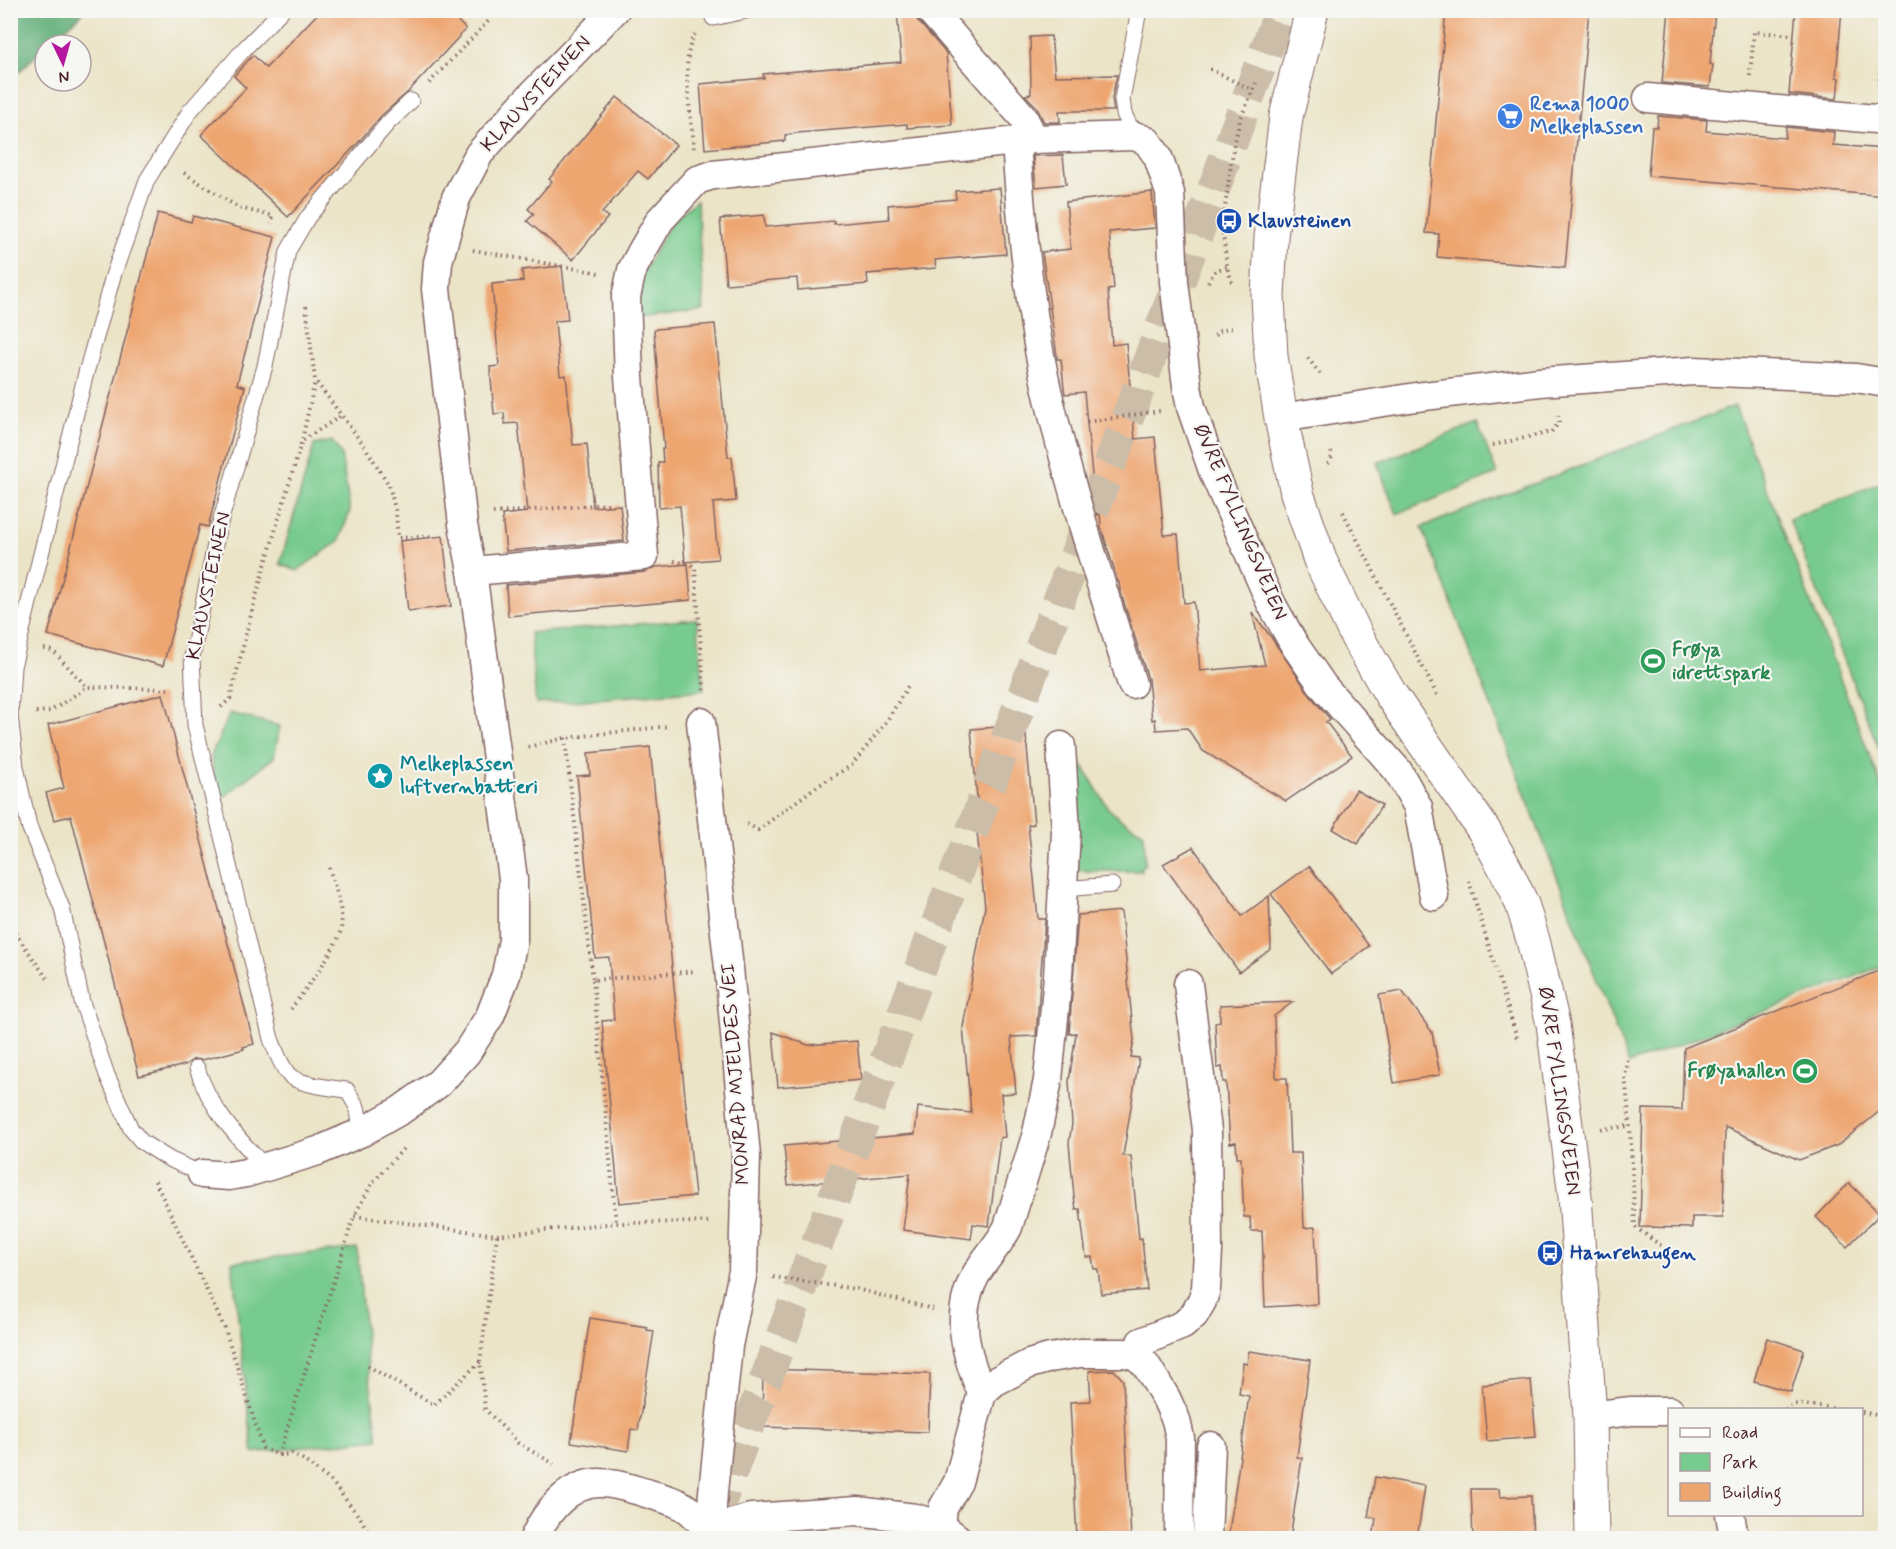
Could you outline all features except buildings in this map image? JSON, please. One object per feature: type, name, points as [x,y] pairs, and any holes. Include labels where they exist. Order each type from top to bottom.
[{"type":"main road","name":"ØVRE FYLLINGSVEIEN","points":[[1312,10],[1286,117],[1271,237],[1268,297],[1271,356],[1281,418],[1297,493],[1320,560],[1347,618],[1391,694],[1485,831],[1522,904],[1533,940],[1553,1024],[1574,1184],[1590,1416],[1592,1539]]},
{"type":"street","name":"KLAUVSTEINEN","points":[[202,1174],[229,1176],[318,1151],[362,1132],[401,1110],[439,1083],[467,1052],[490,1017],[506,975],[513,939],[513,879],[472,571],[463,525],[436,289],[438,262],[456,198],[478,154],[524,103],[615,10]]},
{"type":"street","points":[[930,10],[1023,117],[1026,267],[1047,388],[1096,569],[1132,684]]},
{"type":"street","points":[[1648,98],[1881,120]]},
{"type":"street","points":[[472,571],[644,555],[629,377],[626,297],[630,279],[642,251],[660,220],[697,180],[713,175],[1025,140],[1135,136]]},
{"type":"street","name":"ØVRE FYLLINGSVEIEN","points":[[1135,136],[1147,141],[1158,157],[1170,193],[1174,282],[1187,386],[1191,407],[1213,471],[1271,603],[1294,644],[1323,686],[1398,771],[1418,807],[1434,896]]},
{"type":"street","points":[[1281,418],[1416,397],[1694,370],[1856,378],[1886,383]]},
{"type":"street","name":"MONRAD MJELDES VEI","points":[[701,722],[729,968],[746,1156],[743,1271],[728,1346],[710,1536]]},
{"type":"street","points":[[982,1393],[975,1376],[963,1328],[963,1318],[968,1289],[981,1266],[1002,1240],[1008,1227],[1037,1133],[1048,1080],[1058,976],[1066,832],[1061,746]]},
{"type":"street","points":[[1137,1356],[1141,1342],[1183,1325],[1194,1315],[1206,1289],[1207,1130],[1188,984]]},
{"type":"street","points":[[949,1532],[943,1508],[958,1482],[982,1393],[994,1382],[1029,1364],[1050,1358],[1080,1353],[1125,1353],[1137,1356],[1146,1365],[1176,1420],[1180,1438],[1179,1539]]},
{"type":"street","points":[[1590,1416],[1631,1411],[1668,1411]]},
{"type":"street","points":[[1207,1539],[1211,1446]]},
{"type":"street","points":[[534,1539],[539,1527],[558,1501],[567,1494],[600,1482],[680,1503],[702,1521],[710,1536],[720,1527],[751,1518],[857,1510],[915,1518],[949,1532]]},
{"type":"street","points":[[1730,1516],[1734,1539]]},
{"type":"lane","name":"KLAUVSTEINEN","points":[[202,1174],[170,1160],[142,1142],[130,1129],[107,1075],[82,1002],[62,908],[29,826],[16,767],[11,715],[13,667],[86,373],[113,276],[147,180],[190,111],[282,10]]},
{"type":"lane","points":[[713,18],[750,10]]},
{"type":"lane","points":[[1135,136],[1124,114],[1122,99],[1139,10]]},
{"type":"lane","name":"KLAUVSTEINEN","points":[[362,1132],[357,1107],[347,1090],[289,1076],[282,1066],[268,1028],[209,786],[193,709],[192,657],[218,530],[265,366],[288,251],[308,217],[388,123],[411,101]]},
{"type":"lane","points":[[1063,889],[1112,885]]},
{"type":"lane","points":[[197,1068],[207,1096],[218,1113],[265,1167]]},
{"type":"path","points":[[411,101],[499,10]]},
{"type":"path","points":[[697,180],[687,63],[690,42],[698,30],[713,18]]},
{"type":"path","points":[[1747,107],[1754,32],[1794,35]]},
{"type":"path","points":[[1881,120],[1883,44],[1886,45]]},
{"type":"path","points":[[1210,69],[1252,90]]},
{"type":"path","points":[[147,180],[171,183],[185,172],[239,208],[273,216],[270,226]]},
{"type":"path","points":[[443,245],[630,279]]},
{"type":"path","points":[[1205,289],[1216,270],[1227,267]]},
{"type":"path","points":[[11,715],[51,711],[87,687],[174,690],[193,709],[215,713],[230,699],[254,603],[302,440],[315,380],[305,300]]},
{"type":"path","points":[[315,380],[365,447],[389,485],[396,513],[398,538],[439,535]]},
{"type":"path","points":[[1493,445],[1551,432],[1559,423],[1554,382]]},
{"type":"path","points":[[1056,427],[1152,412]]},
{"type":"path","points":[[302,440],[341,416]]},
{"type":"path","points":[[492,513],[639,501]]},
{"type":"path","points":[[497,755],[565,738],[701,722],[704,690],[695,567],[644,555]]},
{"type":"path","points":[[19,643],[53,651],[87,687]]},
{"type":"path","points":[[710,801],[737,803],[744,823],[758,830],[813,789],[852,765],[886,722],[908,686]]},
{"type":"path","points":[[565,738],[593,980],[616,1223]]},
{"type":"path","points":[[268,1028],[291,1008],[338,941],[341,927],[340,912],[328,864]]},
{"type":"path","name":"ØVRE FYLLINGSVEIEN","points":[[1468,877],[1518,1044]]},
{"type":"path","points":[[10,930],[16,934],[46,977],[82,1002]]},
{"type":"path","points":[[593,980],[729,968]]},
{"type":"path","points":[[1628,1060],[1625,1075],[1635,1227],[1678,1258]]},
{"type":"path","points":[[279,1455],[354,1216],[373,1182],[409,1143],[401,1110]]},
{"type":"path","points":[[1597,1129],[1630,1126]]},
{"type":"path","points":[[154,1179],[225,1329],[263,1448],[279,1455],[292,1454],[332,1482],[361,1520],[372,1539]]},
{"type":"path","points":[[354,1216],[497,1235],[616,1223],[745,1221]]},
{"type":"path","points":[[497,1235],[480,1362],[485,1409],[518,1443],[558,1466],[600,1482]]},
{"type":"path","points":[[743,1271],[788,1280],[856,1289],[926,1306],[947,1315],[963,1318]]},
{"type":"path","points":[[368,1366],[434,1406],[480,1362]]},
{"type":"path","points":[[1788,1408],[1794,1404],[1831,1408]]},
{"type":"path","points":[[1863,1412],[1886,1417]]},
{"type":"green space","points":[[11,10],[85,10],[60,33],[33,33],[33,58],[11,79]]},
{"type":"green space","points":[[697,200],[704,310],[629,319],[636,285],[672,221]]},
{"type":"green space","name":"Frøya idrettspark","points":[[1735,406],[1885,795],[1885,965],[1629,1064],[1422,527]]},
{"type":"green space","points":[[1477,423],[1497,474],[1397,514],[1377,463]]},
{"type":"green space","points":[[332,441],[341,454],[350,511],[339,541],[297,571],[280,564],[314,445]]},
{"type":"green space","points":[[1885,481],[1885,764],[1789,519]]},
{"type":"green space","points":[[697,619],[704,690],[536,704],[530,633]]},
{"type":"green space","points":[[230,713],[280,726],[274,757],[219,801],[211,756]]},
{"type":"green space","points":[[1082,765],[1108,808],[1120,819],[1144,833],[1145,864],[1140,868],[1141,871],[1077,871],[1074,767]]},
{"type":"green space","points":[[357,1248],[368,1366],[378,1439],[253,1453],[232,1262]]},
{"type":"tunnel","points":[[713,1520],[1281,10]]},
{"type":"place","name":"Rema 1000 Melkeplassen","points":[[1510,116]]},
{"type":"place","name":"Klauvsteinen","points":[[1229,221]]},
{"type":"place","name":"Frøya idrettspark","points":[[1653,661]]},
{"type":"place","name":"Melkeplassen luftvernbatteri","points":[[380,776]]},
{"type":"place","name":"Frøyahallen","points":[[1805,1071]]},
{"type":"place","name":"Hamrehaugen","points":[[1550,1253]]}]
